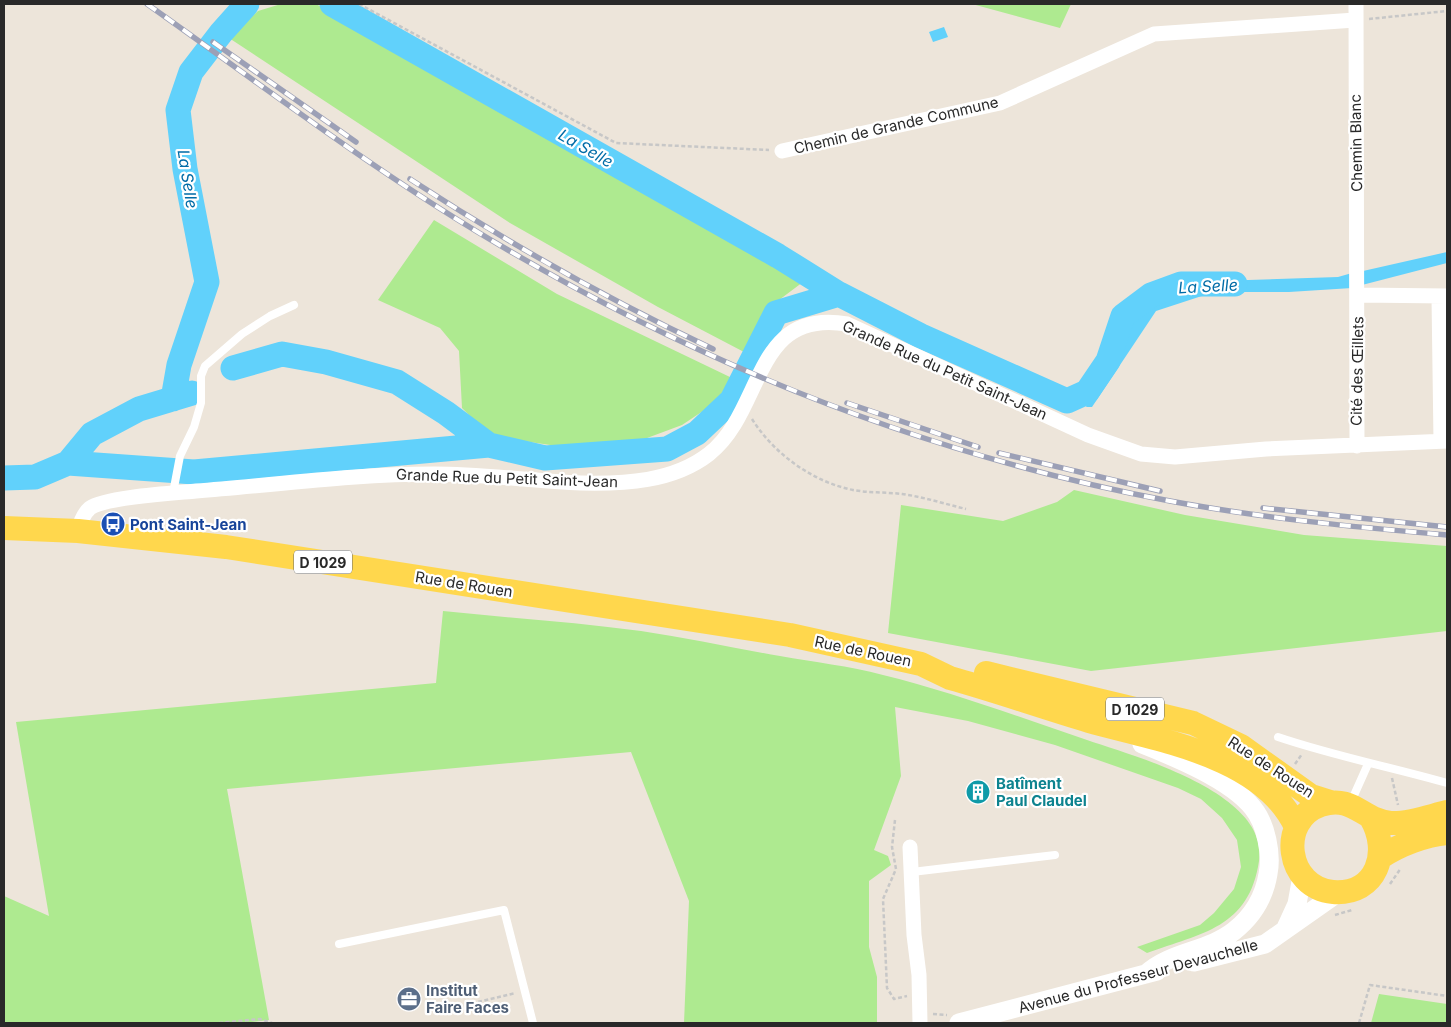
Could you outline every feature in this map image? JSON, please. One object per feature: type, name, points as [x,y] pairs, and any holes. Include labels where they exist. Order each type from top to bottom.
[{"type":"main road","name":"Rue de Rouen","points":[[4,528],[78,531],[226,547],[781,634],[921,664],[947,664],[1193,722],[1242,746],[1311,796],[1340,803]]},
{"type":"main road","name":"Rue de Rouen","points":[[921,664],[950,678],[1192,749],[1218,759],[1260,784],[1280,802],[1296,827]]},
{"type":"main road","points":[[1371,818],[1378,830],[1382,843],[1381,857],[1377,868],[1361,885],[1339,892],[1319,888],[1302,876],[1293,858],[1292,837],[1296,827],[1310,810],[1340,803],[1371,818],[1392,823],[1447,812]]},
{"type":"main road","points":[[1381,857],[1407,844],[1436,834],[1447,833]]},
{"type":"street","name":"Chemin Blanc","points":[[1356,4],[1358,291]]},
{"type":"street","name":"Chemin de Grande Commune","points":[[782,151],[1000,103],[1154,34],[1356,20]]},
{"type":"street","name":"Cité des Œillets","points":[[1357,446],[1358,291],[1402,297],[1443,297]]},
{"type":"street","points":[[1443,297],[1444,441]]},
{"type":"street","name":"Grande Rue du Petit Saint-Jean","points":[[78,531],[83,517],[96,505],[133,498],[174,486],[414,474],[578,483],[642,480],[668,475],[697,462],[727,436],[745,408],[768,355],[781,340],[803,326],[820,321],[847,324],[868,332],[1079,431],[1128,451],[1175,457],[1266,449],[1444,441]]},
{"type":"street","points":[[1088,720],[1198,768],[1224,784],[1254,808],[1264,832],[1270,866],[1265,892],[1248,920],[1232,933],[1208,946],[1159,963],[1146,974]]},
{"type":"street","points":[[910,847],[920,1018]]},
{"type":"street","points":[[1285,929],[1298,904],[1302,876]]},
{"type":"street","name":"Avenue du Professeur Devauchelle","points":[[954,1019],[1264,944],[1339,892]]},
{"type":"lane","points":[[174,486],[180,456],[194,427],[200,403],[201,376],[205,366],[242,334],[270,316],[294,305]]},
{"type":"lane","points":[[1278,737],[1368,764],[1390,767],[1447,783]]},
{"type":"lane","points":[[1340,803],[1368,764]]},
{"type":"lane","points":[[912,872],[1055,855]]},
{"type":"lane","points":[[339,944],[504,910],[533,1023]]},
{"type":"path","points":[[359,4],[616,143],[782,151]]},
{"type":"path","points":[[1356,20],[1447,10]]},
{"type":"path","points":[[745,408],[754,423],[780,452],[795,464],[834,486],[903,495],[966,509]]},
{"type":"path","points":[[1292,768],[1306,746]]},
{"type":"path","points":[[1390,767],[1400,814]]},
{"type":"path","points":[[895,820],[892,847],[896,870],[882,899],[888,988],[894,999],[918,993]]},
{"type":"path","points":[[1359,1023],[1370,985],[1447,996]]},
{"type":"path","points":[[478,1002],[525,991]]},
{"type":"path","points":[[920,1018],[928,1010],[933,1015],[954,1019]]},
{"type":"path","points":[[219,1023],[260,1019],[272,1023]]},
{"type":"green space","points":[[281,4],[316,4],[803,282],[767,309],[744,352],[658,307],[510,223],[229,38],[258,11]]},
{"type":"green space","points":[[972,4],[1071,4],[1060,28]]},
{"type":"green space","points":[[434,220],[557,294],[732,378],[715,403],[682,425],[639,441],[557,446],[490,436],[462,408],[459,351],[440,328],[378,300]]},
{"type":"green space","points":[[1074,490],[1185,515],[1304,535],[1447,546],[1447,631],[1091,671],[888,633],[901,505],[1003,521],[1057,502]]},
{"type":"green space","points":[[443,611],[592,625],[676,637],[870,672],[985,705],[1165,767],[1195,781],[1222,797],[1243,816],[1257,837],[1259,861],[1254,883],[1245,901],[1234,914],[1220,925],[1186,940],[1147,953],[1137,947],[1200,925],[1214,913],[1234,889],[1241,867],[1237,840],[1222,818],[1201,799],[1178,788],[1055,745],[968,721],[895,707],[901,776],[874,850],[888,856],[891,865],[869,881],[869,947],[877,977],[877,1023],[684,1023],[689,901],[631,752],[227,789],[269,1020],[244,1023],[4,1023],[4,896],[49,916],[16,722],[436,683]]},
{"type":"green space","points":[[1379,994],[1447,1004],[1447,1023],[1371,1023]]},
{"type":"water","points":[[944,27],[948,37],[933,42],[929,32]]},
{"type":"water","points":[[1447,252],[1447,263],[1362,285],[1363,271]]},
{"type":"water","points":[[1352,273],[1352,288],[1289,292],[1214,292],[1156,311],[1092,407],[1086,407],[1127,332],[1142,310],[1156,299],[1216,281],[1338,277]]},
{"type":"waterway","name":"La Selle","points":[[173,399],[179,365],[207,282],[185,169],[178,110],[191,72],[221,33],[247,4]]},
{"type":"waterway","name":"La Selle","points":[[332,4],[778,256],[839,294]]},
{"type":"waterway","name":"La Selle","points":[[4,478],[35,477],[68,463],[194,472],[489,445],[545,458],[667,449],[697,433],[732,400],[776,313],[839,294],[921,336],[1067,401],[1087,392],[1108,361],[1123,316],[1151,295],[1181,284],[1235,284]]},
{"type":"waterway","name":"La Selle","points":[[233,368],[282,354],[326,362],[397,382],[446,413],[489,445]]},
{"type":"waterway","name":"La Selle","points":[[68,463],[92,434],[139,409],[192,393]]},
{"type":"railway","points":[[147,4],[325,131],[461,222],[586,293],[665,334],[746,371],[828,404],[912,434],[997,460],[1083,483],[1170,501],[1273,517],[1447,535]]},
{"type":"railway","points":[[213,42],[356,142]]},
{"type":"railway","points":[[410,179],[484,226],[558,269],[713,349]]},
{"type":"railway","points":[[847,403],[978,447]]},
{"type":"railway","points":[[999,453],[1160,491]]},
{"type":"railway","points":[[1263,508],[1447,527]]},
{"type":"place","name":"Pont Saint-Jean","points":[[113,524]]},
{"type":"place","name":"Batîment Paul Claudel","points":[[978,792]]},
{"type":"place","name":"Institut Faire Faces","points":[[409,999]]}]
